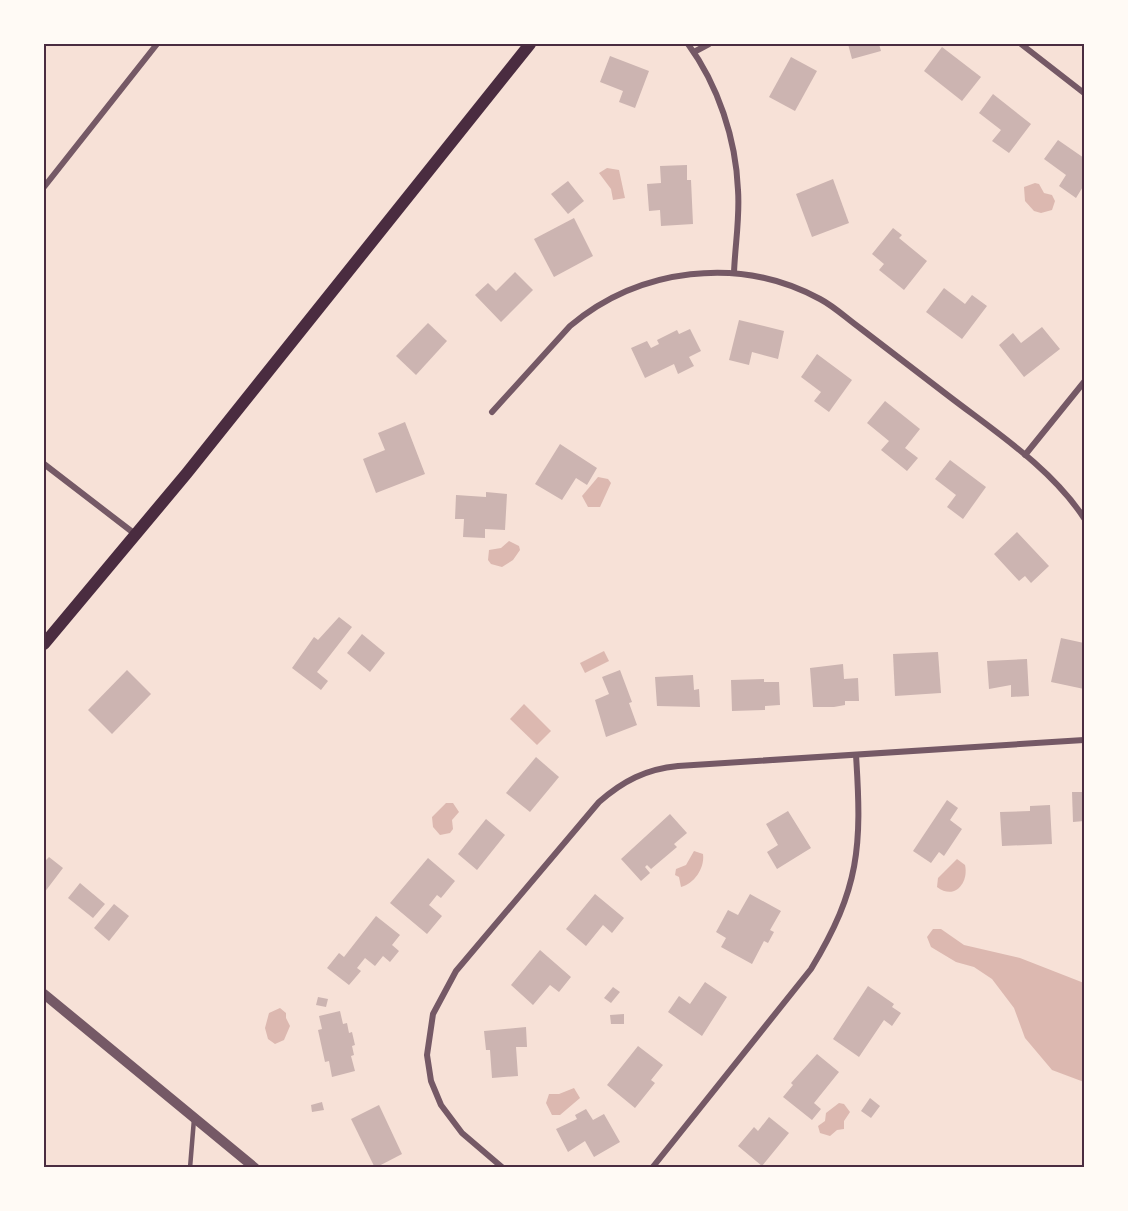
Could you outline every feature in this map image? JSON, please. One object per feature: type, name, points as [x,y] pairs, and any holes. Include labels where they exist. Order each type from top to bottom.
[{"type":"main road","points":[[44,644],[531,44]]},
{"type":"street","points":[[44,187],[157,44]]},
{"type":"street","points":[[688,44],[718,99],[732,143],[738,189],[734,273]]},
{"type":"street","points":[[694,52],[709,44]]},
{"type":"street","points":[[1021,44],[1084,93]]},
{"type":"street","points":[[492,412],[570,326],[584,314],[618,294],[643,284],[682,275],[734,273],[788,286],[836,308],[1025,455],[1084,518]]},
{"type":"street","points":[[1025,455],[1084,382]]},
{"type":"street","points":[[44,464],[135,534]]},
{"type":"street","points":[[503,1167],[462,1133],[441,1105],[431,1081],[428,1064],[428,1033],[440,996],[456,971],[557,850],[599,802],[617,786],[638,774],[678,766],[1084,741]]},
{"type":"street","points":[[651,1167],[811,969],[829,938],[850,889],[859,844],[856,755]]},
{"type":"street","points":[[44,994],[255,1167]]},
{"type":"lane","points":[[190,1167],[194,1118]]},
{"type":"shaded area","points":[[607,168],[619,170],[625,198],[613,200],[611,189],[599,173]]},
{"type":"shaded area","points":[[1039,184],[1044,193],[1052,195],[1055,201],[1052,210],[1041,213],[1034,211],[1025,201],[1024,187]]},
{"type":"shaded area","points":[[598,477],[608,479],[611,483],[600,507],[588,507],[582,496]]},
{"type":"shaded area","points":[[509,541],[519,546],[520,550],[513,560],[502,567],[491,564],[488,560],[489,550],[501,548]]},
{"type":"shaded area","points":[[604,651],[609,661],[585,673],[580,663]]},
{"type":"shaded area","points":[[524,704],[551,731],[537,745],[510,719]]},
{"type":"shaded area","points":[[446,803],[453,803],[459,812],[452,820],[453,829],[450,833],[440,835],[433,827],[432,817]]},
{"type":"shaded area","points":[[694,851],[703,854],[702,865],[694,879],[681,887],[679,877],[675,875],[676,869],[686,865]]},
{"type":"shaded area","points":[[957,859],[965,865],[963,883],[955,891],[944,891],[937,887],[938,878]]},
{"type":"shaded area","points":[[933,929],[941,929],[964,945],[1020,958],[1084,983],[1084,1082],[1052,1070],[1025,1038],[1014,1008],[992,979],[974,967],[956,962],[931,947],[927,937]]},
{"type":"shaded area","points":[[280,1008],[286,1013],[290,1026],[284,1040],[275,1044],[268,1039],[265,1028],[269,1013]]},
{"type":"shaded area","points":[[574,1088],[580,1098],[560,1115],[552,1115],[546,1103],[549,1094],[559,1094]]},
{"type":"shaded area","points":[[839,1103],[844,1104],[850,1112],[844,1121],[844,1129],[837,1130],[830,1136],[820,1133],[818,1126],[825,1121],[826,1113]]},
{"type":"building","points":[[848,44],[879,44],[881,51],[852,59]]},
{"type":"building","points":[[942,47],[981,77],[962,101],[924,71]]},
{"type":"building","points":[[610,56],[649,71],[635,108],[619,102],[623,91],[600,82]]},
{"type":"building","points":[[791,57],[817,71],[795,111],[769,97]]},
{"type":"building","points":[[993,94],[1031,124],[1009,153],[992,141],[1001,130],[979,113]]},
{"type":"building","points":[[1058,140],[1084,158],[1084,185],[1076,198],[1059,186],[1066,175],[1044,159]]},
{"type":"building","points":[[687,165],[687,180],[691,180],[693,224],[661,226],[660,210],[649,211],[647,184],[661,183],[660,166]]},
{"type":"building","points":[[833,179],[849,223],[812,237],[796,194]]},
{"type":"building","points":[[568,181],[584,201],[568,214],[551,194]]},
{"type":"building","points":[[574,218],[593,256],[554,277],[534,239]]},
{"type":"building","points":[[893,228],[902,235],[899,238],[927,261],[904,290],[879,270],[884,264],[872,254]]},
{"type":"building","points":[[515,272],[533,290],[501,322],[475,295],[488,283],[496,291]]},
{"type":"building","points":[[944,288],[965,304],[972,295],[987,306],[962,339],[926,312]]},
{"type":"building","points":[[739,320],[784,331],[778,359],[752,352],[749,365],[729,360]]},
{"type":"building","points":[[428,323],[447,341],[416,375],[396,356]]},
{"type":"building","points":[[1042,327],[1060,349],[1024,377],[999,345],[1013,333],[1021,343]]},
{"type":"building","points":[[690,329],[701,351],[689,357],[694,366],[678,374],[674,364],[645,378],[631,348],[647,341],[651,348],[659,344],[657,340],[677,330],[679,334]]},
{"type":"building","points":[[817,354],[852,380],[829,412],[814,401],[821,392],[801,377]]},
{"type":"building","points":[[885,401],[920,429],[905,448],[918,458],[907,471],[881,450],[889,441],[867,423]]},
{"type":"building","points":[[405,422],[425,474],[376,493],[363,459],[385,450],[378,433]]},
{"type":"building","points":[[560,444],[597,468],[587,485],[576,478],[562,500],[535,484]]},
{"type":"building","points":[[950,460],[986,487],[963,519],[947,507],[956,495],[935,479]]},
{"type":"building","points":[[486,492],[507,494],[505,530],[485,529],[485,538],[463,537],[464,519],[455,519],[456,495],[486,497]]},
{"type":"building","points":[[1017,532],[1049,566],[1031,583],[1025,576],[1019,581],[994,554]]},
{"type":"building","points":[[339,617],[352,627],[317,672],[328,681],[321,690],[292,668],[314,637],[318,640]]},
{"type":"building","points":[[362,634],[385,653],[370,672],[347,653]]},
{"type":"building","points":[[1061,638],[1084,643],[1084,689],[1051,682]]},
{"type":"building","points":[[938,652],[941,693],[895,696],[893,654]]},
{"type":"building","points":[[1027,659],[1029,696],[1011,697],[1011,685],[989,689],[987,661]]},
{"type":"building","points":[[843,664],[844,679],[858,678],[859,701],[845,701],[845,705],[834,707],[813,707],[810,668]]},
{"type":"building","points":[[127,670],[151,694],[112,734],[88,710]]},
{"type":"building","points":[[620,670],[632,702],[629,703],[637,725],[606,737],[595,700],[609,694],[602,677]]},
{"type":"building","points":[[693,675],[694,690],[699,689],[700,707],[657,706],[655,677]]},
{"type":"building","points":[[764,679],[764,682],[779,682],[780,705],[765,706],[765,710],[732,711],[731,680]]},
{"type":"building","points":[[536,757],[559,777],[530,812],[506,793]]},
{"type":"building","points":[[1072,792],[1084,792],[1084,821],[1073,822]]},
{"type":"building","points":[[947,800],[958,808],[950,820],[962,829],[944,856],[939,852],[931,863],[913,851]]},
{"type":"building","points":[[1050,805],[1052,844],[1002,846],[1000,812],[1030,811],[1030,806]]},
{"type":"building","points":[[788,811],[811,848],[777,869],[767,852],[778,845],[766,824]]},
{"type":"building","points":[[670,814],[687,833],[674,844],[677,847],[651,869],[647,865],[645,867],[650,873],[641,881],[621,859]]},
{"type":"building","points":[[486,819],[505,835],[477,870],[458,854]]},
{"type":"building","points":[[49,857],[63,868],[44,893],[44,858],[46,860]]},
{"type":"building","points":[[428,858],[455,881],[441,898],[437,895],[429,905],[442,916],[427,934],[390,903]]},
{"type":"building","points":[[80,883],[105,904],[93,918],[68,898]]},
{"type":"building","points":[[595,894],[624,918],[612,933],[603,925],[586,946],[566,929]]},
{"type":"building","points":[[750,894],[781,911],[770,930],[774,932],[768,943],[764,941],[752,964],[721,947],[726,938],[716,932],[728,910],[738,915]]},
{"type":"building","points":[[114,904],[129,916],[109,941],[94,928]]},
{"type":"building","points":[[376,916],[400,935],[392,945],[399,951],[390,962],[383,956],[375,966],[365,958],[357,968],[361,971],[349,985],[327,968],[339,953],[344,957]]},
{"type":"building","points":[[540,950],[571,977],[559,992],[550,985],[533,1005],[511,985]]},
{"type":"building","points":[[705,982],[727,997],[702,1036],[668,1012],[679,996],[690,1004]]},
{"type":"building","points":[[868,986],[894,1004],[892,1007],[901,1013],[892,1026],[884,1020],[859,1057],[833,1039]]},
{"type":"building","points":[[613,987],[620,992],[611,1003],[604,998]]},
{"type":"building","points":[[318,997],[328,999],[326,1007],[316,1005]]},
{"type":"building","points":[[340,1011],[343,1024],[347,1023],[349,1033],[352,1032],[355,1045],[352,1046],[354,1055],[351,1056],[355,1071],[332,1077],[329,1061],[325,1062],[318,1030],[322,1029],[319,1016]]},
{"type":"building","points":[[624,1014],[624,1024],[611,1024],[610,1015]]},
{"type":"building","points":[[526,1027],[527,1047],[516,1047],[518,1076],[492,1078],[490,1050],[486,1050],[484,1031]]},
{"type":"building","points":[[638,1046],[663,1065],[651,1080],[655,1083],[635,1108],[607,1085]]},
{"type":"building","points":[[817,1054],[839,1072],[814,1103],[821,1109],[812,1120],[783,1097],[793,1085],[791,1083]]},
{"type":"building","points":[[870,1098],[880,1106],[871,1118],[861,1111]]},
{"type":"building","points":[[322,1102],[324,1110],[312,1112],[311,1105]]},
{"type":"building","points":[[379,1105],[402,1154],[375,1168],[351,1119]]},
{"type":"building","points":[[586,1109],[593,1120],[604,1114],[620,1142],[594,1157],[585,1141],[568,1152],[556,1129],[577,1119],[575,1115]]},
{"type":"building","points":[[769,1117],[789,1133],[762,1166],[738,1146],[754,1127],[758,1131]]}]
